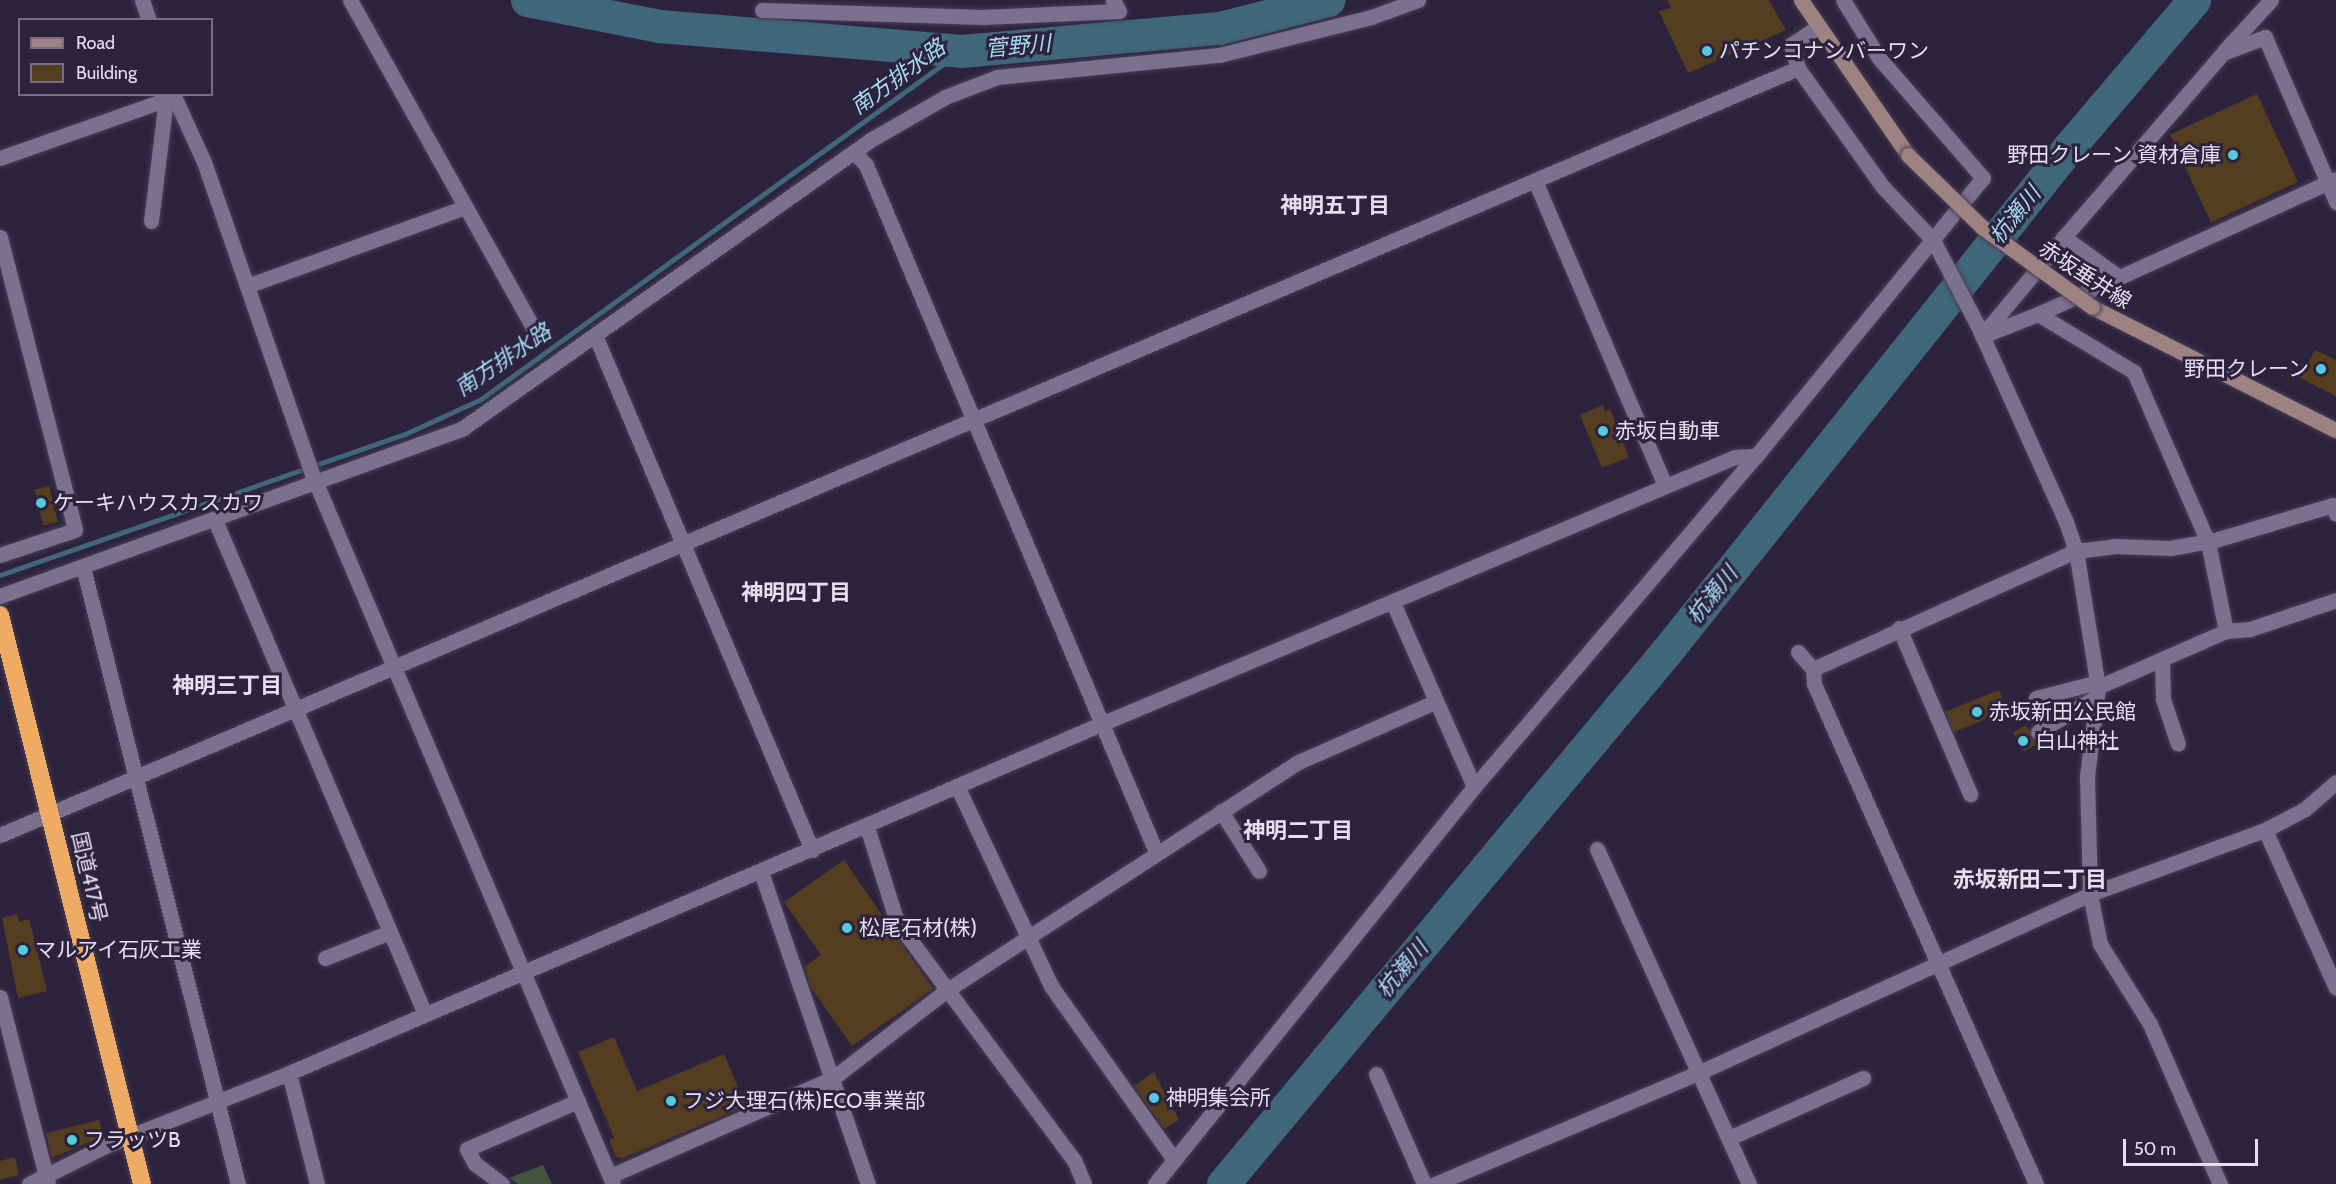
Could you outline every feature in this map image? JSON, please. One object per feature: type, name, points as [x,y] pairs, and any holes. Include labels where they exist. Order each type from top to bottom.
[{"type":"highway","name":"国道417号","points":[[0,615],[142,1184]]},
{"type":"main road","name":"赤坂垂井線","points":[[1801,0],[1816,28],[1908,155],[2000,243],[2091,307],[2336,430]]},
{"type":"street","points":[[142,0],[148,18]]},
{"type":"street","points":[[350,0],[535,331]]},
{"type":"street","points":[[761,9],[807,6],[983,17],[1119,11],[1113,0]]},
{"type":"street","points":[[0,596],[216,520],[315,480],[463,428],[854,152],[945,97],[997,76],[1219,55],[1371,17],[1418,0]]},
{"type":"street","points":[[1155,1184],[1474,787],[1936,246],[1983,178],[1880,58],[1843,0]]},
{"type":"street","points":[[1980,330],[2271,0]]},
{"type":"street","points":[[1816,28],[1791,45],[1798,68],[1883,187],[1936,246],[1980,330],[2076,551],[2097,689],[2087,777],[2090,894],[2100,944],[2150,1024],[2220,1184]]},
{"type":"street","points":[[2223,52],[2265,37],[2332,181],[2336,201]]},
{"type":"street","points":[[0,835],[683,543],[1536,183],[1798,68]]},
{"type":"street","points":[[0,158],[171,97]]},
{"type":"street","points":[[151,221],[171,97]]},
{"type":"street","points":[[171,97],[204,162],[315,480],[611,1180],[833,1078],[947,990],[1024,937],[1296,763],[1434,702]]},
{"type":"street","points":[[854,152],[866,165],[1156,852]]},
{"type":"street","points":[[1980,330],[2038,314],[2332,181]]},
{"type":"street","points":[[1536,183],[1665,486]]},
{"type":"street","points":[[247,286],[465,207]]},
{"type":"street","points":[[0,237],[75,530],[0,555]]},
{"type":"street","points":[[2064,237],[2119,277]]},
{"type":"street","points":[[2038,314],[2134,372],[2208,542],[2226,631]]},
{"type":"street","points":[[595,334],[812,850]]},
{"type":"street","points":[[29,1184],[47,1180],[105,1146],[289,1073],[958,788],[1101,724],[1393,603],[1665,486],[1735,457],[1756,456]]},
{"type":"street","points":[[1813,669],[1899,628],[2076,551],[2114,546],[2171,549],[2208,542],[2333,505],[2336,514]]},
{"type":"street","points":[[216,520],[424,1014]]},
{"type":"street","points":[[83,567],[138,777],[238,1184]]},
{"type":"street","points":[[2038,732],[2097,689],[2162,659],[2226,631],[2250,629],[2336,600]]},
{"type":"street","points":[[1393,603],[1434,702],[1474,787]]},
{"type":"street","points":[[1899,628],[1970,794]]},
{"type":"street","points":[[1798,652],[1813,669],[1814,684],[2036,1184]]},
{"type":"street","points":[[2162,659],[2163,699],[2178,744]]},
{"type":"street","points":[[2036,698],[2097,689]]},
{"type":"street","points":[[1435,1184],[1700,1072],[2090,894],[2265,830],[2305,809],[2336,782]]},
{"type":"street","points":[[958,788],[1024,937],[1051,986],[1174,1160]]},
{"type":"street","points":[[1221,811],[1259,871]]},
{"type":"street","points":[[867,827],[897,922],[1074,1160],[1084,1184]]},
{"type":"street","points":[[2265,830],[2336,988]]},
{"type":"street","points":[[1597,849],[1749,1184]]},
{"type":"street","points":[[761,872],[868,1184]]},
{"type":"street","points":[[325,958],[390,932]]},
{"type":"street","points":[[0,997],[47,1180]]},
{"type":"street","points":[[289,1073],[317,1184]]},
{"type":"street","points":[[1376,1074],[1424,1184]]},
{"type":"street","points":[[1729,1138],[1863,1078]]},
{"type":"street","points":[[502,1184],[475,1164],[467,1149],[578,1101]]},
{"type":"green space","points":[[543,1165],[552,1184],[518,1184],[509,1178]]},
{"type":"building","name":"パチンコナンバーワン","points":[[1667,0],[1769,0],[1786,30],[1688,73],[1659,11],[1671,8]]},
{"type":"building","name":"野田クレーン 資材倉庫","points":[[2257,94],[2298,182],[2211,222],[2170,135]]},
{"type":"building","name":"野田クレーン","points":[[2315,350],[2336,360],[2336,396],[2300,378]]},
{"type":"building","name":"赤坂自動車","points":[[1603,405],[1605,411],[1610,409],[1629,457],[1602,468],[1580,415]]},
{"type":"building","name":"ケーキハウスカスカワ","points":[[49,486],[58,522],[43,526],[34,490]]},
{"type":"building","name":"赤坂新田公民館","points":[[1999,690],[2007,710],[1953,732],[1945,712]]},
{"type":"building","points":[[2026,725],[2037,744],[2024,752],[2013,733]]},
{"type":"building","name":"松尾石材(株)","points":[[844,860],[933,989],[852,1046],[810,986],[805,966],[821,955],[784,902]]},
{"type":"building","name":"マルアイ石灰工業","points":[[17,914],[19,922],[29,919],[47,991],[18,998],[2,918]]},
{"type":"building","name":"フジ大理石(株)ECO事業部","points":[[614,1037],[637,1091],[724,1054],[746,1106],[623,1158],[616,1157],[609,1140],[614,1138],[578,1052]]},
{"type":"building","name":"神明集会所","points":[[1154,1072],[1179,1120],[1164,1129],[1134,1086]]},
{"type":"building","name":"フラッツB","points":[[99,1120],[104,1136],[52,1158],[46,1133]]},
{"type":"building","points":[[15,1157],[19,1175],[0,1180],[0,1161]]},
{"type":"waterway","name":"菅野川","points":[[527,0],[659,26],[961,51],[1220,28],[1328,0]]},
{"type":"waterway","name":"杭瀬川","points":[[1223,1184],[1666,652],[2069,147],[2194,0]]},
{"type":"waterway","name":"南方排水路","points":[[0,575],[405,434],[481,399],[961,51]]},
{"type":"place","name":"パチンコナンバーワン","points":[[1707,51]]},
{"type":"place","name":"野田クレーン 資材倉庫","points":[[2233,155]]},
{"type":"place","name":"野田クレーン","points":[[2321,369]]},
{"type":"place","name":"赤坂自動車","points":[[1603,431]]},
{"type":"place","name":"ケーキハウスカスカワ","points":[[41,503]]},
{"type":"place","name":"赤坂新田公民館","points":[[1977,712]]},
{"type":"place","name":"白山神社","points":[[2023,741]]},
{"type":"place","name":"松尾石材(株)","points":[[847,928]]},
{"type":"place","name":"マルアイ石灰工業","points":[[23,950]]},
{"type":"place","name":"神明集会所","points":[[1154,1098]]},
{"type":"place","name":"フジ大理石(株)ECO事業部","points":[[671,1101]]},
{"type":"place","name":"フラッツB","points":[[72,1140]]},
{"type":"district","name":"神明五丁目","points":[[1335,206]]},
{"type":"district","name":"神明四丁目","points":[[796,593]]},
{"type":"district","name":"神明三丁目","points":[[227,686]]},
{"type":"district","name":"神明二丁目","points":[[1298,831]]},
{"type":"district","name":"赤坂新田二丁目","points":[[2030,880]]}]
